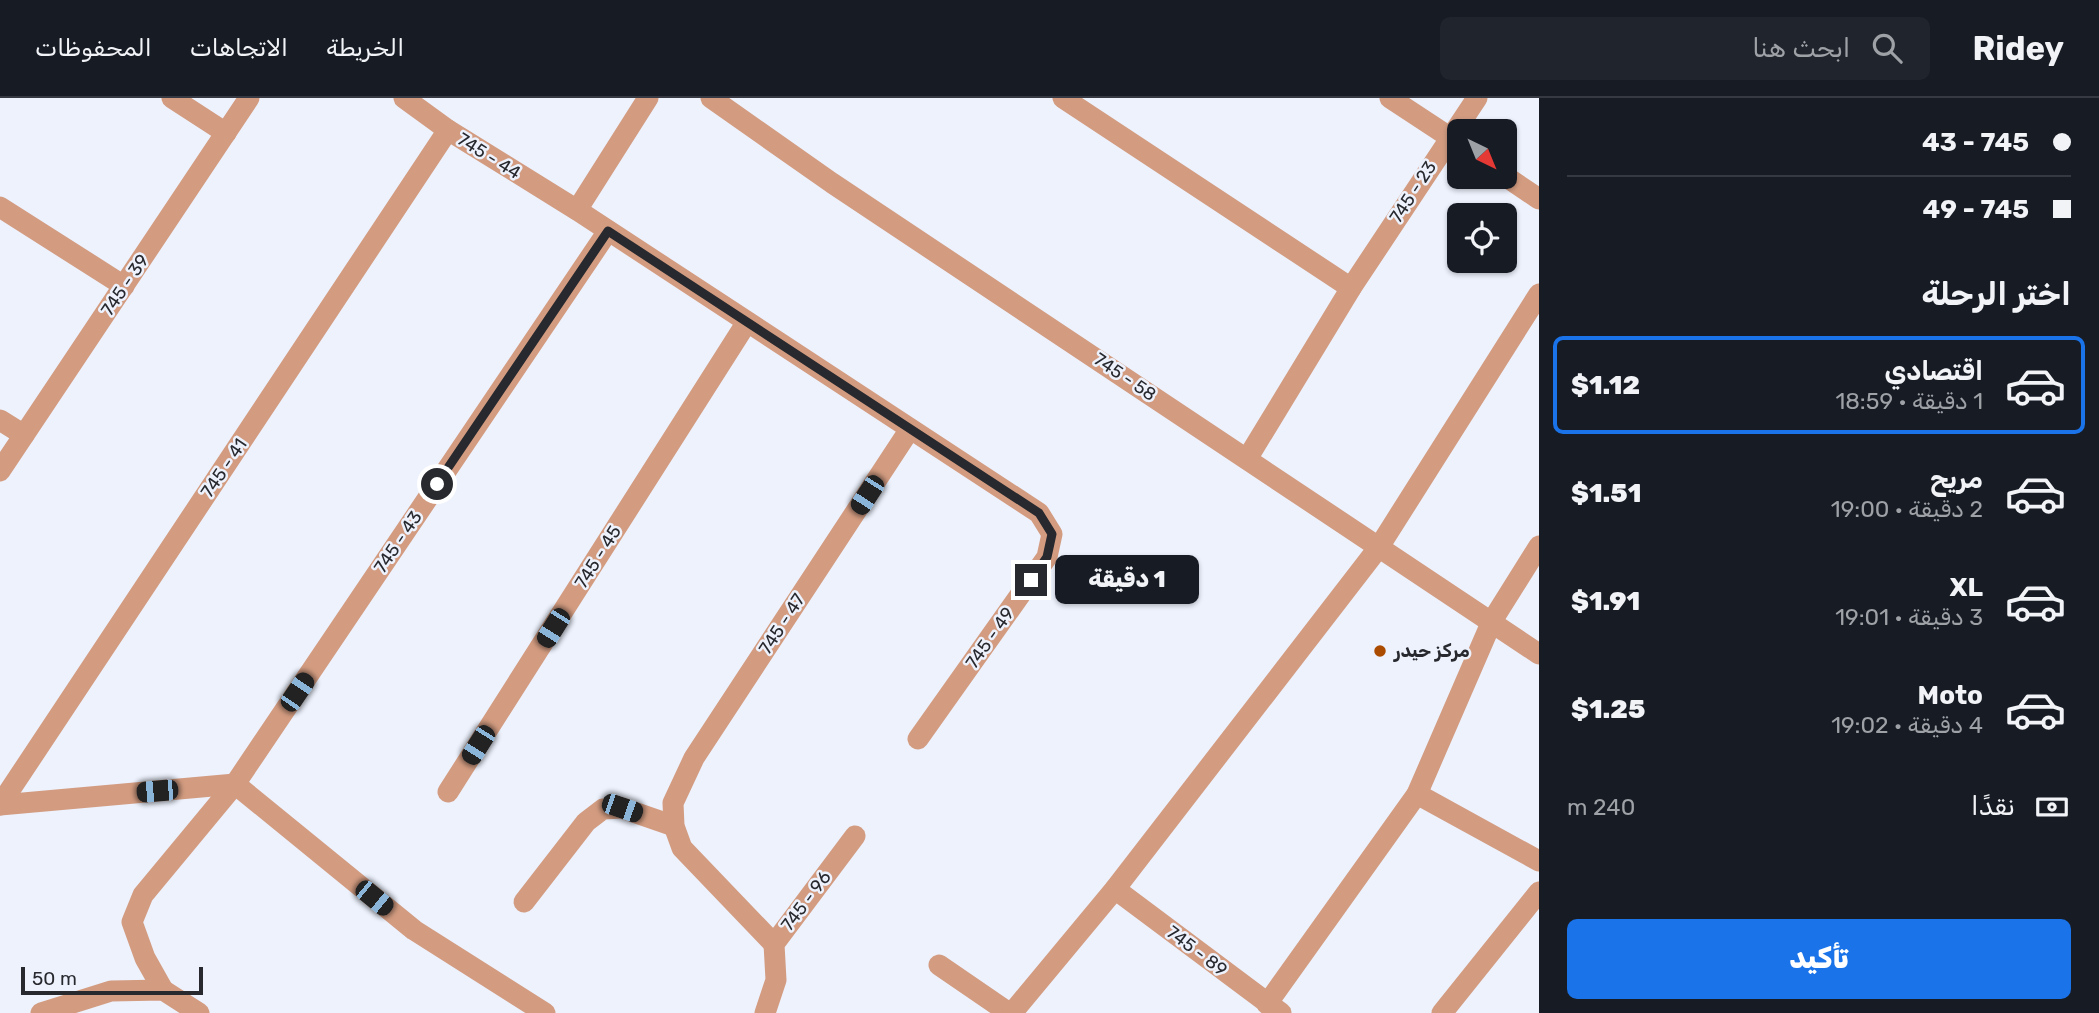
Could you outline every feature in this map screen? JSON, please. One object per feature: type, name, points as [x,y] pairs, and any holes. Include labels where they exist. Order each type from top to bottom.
[{"type":"street","points":[[172,98],[226,132]]},
{"type":"street","name":"745 - 39","points":[[0,471],[249,98]]},
{"type":"street","name":"745 - 44","points":[[404,98],[448,130],[576,210],[1039,513],[1052,534]]},
{"type":"street","points":[[576,210],[648,98]]},
{"type":"street","name":"745 - 58","points":[[711,98],[832,183],[1539,654]]},
{"type":"street","points":[[1063,98],[1351,288]]},
{"type":"street","points":[[1390,98],[1447,136]]},
{"type":"street","name":"745 - 23","points":[[1466,119],[1477,98]]},
{"type":"street","name":"745 - 41","points":[[0,805],[448,130]]},
{"type":"street","name":"745 - 23","points":[[1247,459],[1351,288],[1447,151]]},
{"type":"street","points":[[1517,184],[1539,199]]},
{"type":"street","points":[[0,207],[124,286]]},
{"type":"street","name":"745 - 43","points":[[163,990],[145,958],[132,922],[144,895],[235,784],[608,231]]},
{"type":"street","points":[[939,965],[1010,1013],[1115,889],[1379,547],[1539,293]]},
{"type":"street","name":"745 - 45","points":[[448,792],[747,322]]},
{"type":"street","points":[[0,420],[24,435]]},
{"type":"street","name":"745 - 47","points":[[674,826],[673,803],[694,758],[910,429]]},
{"type":"street","name":"745 - 49","points":[[919,739],[1047,557],[1052,534]]},
{"type":"street","points":[[1274,1009],[1417,794],[1492,621],[1539,546]]},
{"type":"street","points":[[0,805],[235,784],[414,930],[545,1013]]},
{"type":"street","points":[[1417,794],[1539,861]]},
{"type":"street","points":[[524,902],[586,822],[603,809],[622,808],[674,826],[682,848],[774,944]]},
{"type":"street","name":"745 - 96","points":[[765,1013],[776,980],[774,944],[855,836]]},
{"type":"street","name":"745 - 89","points":[[1115,889],[1274,1009]]},
{"type":"street","points":[[1442,1013],[1539,892]]},
{"type":"street","points":[[41,1013],[111,991],[163,990],[199,1013]]},
{"type":"place","name":"مركز حيدر","points":[[1380,651]]},
{"type":"route","points":[[437,484],[608,231],[1039,513],[1052,534],[1047,557],[1031,580]]}]
